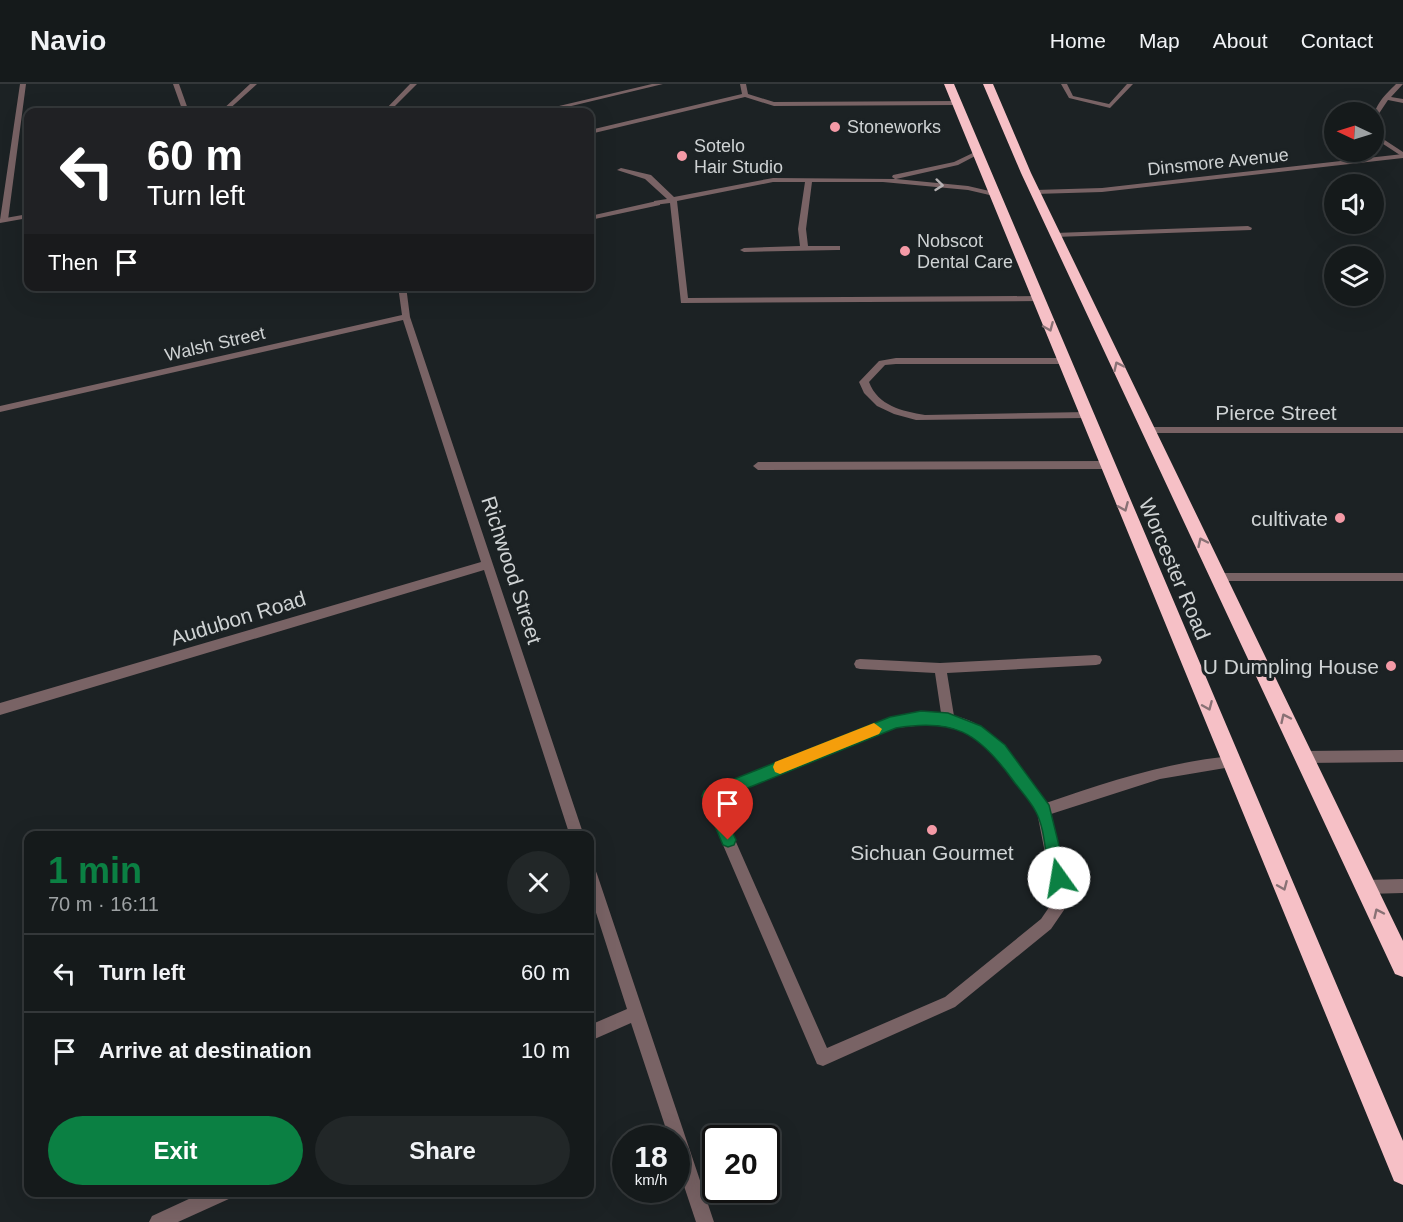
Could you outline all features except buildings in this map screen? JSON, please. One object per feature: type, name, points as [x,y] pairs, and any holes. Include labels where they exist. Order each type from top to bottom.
[{"type":"highway","name":"Worcester Road","points":[[949,84],[1403,1172]]},
{"type":"highway","name":"Worcester Road","points":[[988,84],[1055,235],[1403,966]]},
{"type":"street","points":[[23,84],[2,220],[24,217]]},
{"type":"street","points":[[176,84],[185,108]]},
{"type":"street","points":[[227,108],[254,84]]},
{"type":"street","points":[[390,108],[414,84]]},
{"type":"street","points":[[559,108],[660,84]]},
{"type":"street","points":[[743,84],[745,95]]},
{"type":"street","points":[[1064,84],[1071,97],[1110,106],[1130,84]]},
{"type":"street","points":[[1383,102],[1400,84]]},
{"type":"street","points":[[594,131],[745,95],[774,104],[957,103]]},
{"type":"street","points":[[1386,98],[1403,101]]},
{"type":"street","points":[[1384,142],[1403,155]]},
{"type":"street","points":[[883,180],[956,164],[977,153]]},
{"type":"street","name":"Dinsmore Avenue","points":[[1035,192],[1102,190],[1403,155]]},
{"type":"street","points":[[621,170],[648,177],[672,200],[684,301],[1038,299]]},
{"type":"street","points":[[804,249],[802,229],[809,180]]},
{"type":"street","points":[[594,217],[757,182],[883,180],[968,188],[995,195]]},
{"type":"street","points":[[1055,235],[1248,228]]},
{"type":"street","points":[[744,250],[837,248]]},
{"type":"street","points":[[403,291],[406,317]]},
{"type":"street","name":"Walsh Street","points":[[0,409],[406,317]]},
{"type":"street","name":"Richwood Street","points":[[406,317],[575,831]]},
{"type":"street","points":[[1064,361],[896,361],[882,363],[864,382],[866,391],[876,401],[903,415],[925,418],[1087,415]]},
{"type":"street","name":"Pierce Street","points":[[1149,430],[1403,430]]},
{"type":"street","points":[[758,466],[1107,465]]},
{"type":"street","name":"Audubon Road","points":[[0,709],[488,564]]},
{"type":"street","points":[[1219,577],[1403,577]]},
{"type":"street","points":[[860,664],[940,668],[1096,660]]},
{"type":"street","points":[[940,668],[948,719]]},
{"type":"street","points":[[921,717],[948,719],[976,730],[1000,750],[1044,810],[1060,894],[1059,905],[1046,924],[950,1002],[823,1058],[709,796],[895,722],[921,717]]},
{"type":"street","points":[[1304,757],[1403,756]]},
{"type":"street","points":[[1044,810],[1156,773],[1183,767],[1232,762]]},
{"type":"street","points":[[594,886],[705,1222]]},
{"type":"street","points":[[1366,887],[1403,886]]},
{"type":"street","points":[[594,1031],[635,1013]]},
{"type":"street","points":[[158,1222],[214,1197]]},
{"type":"slow traffic","points":[[780,767],[874,729]]},
{"type":"place","name":"Stoneworks","points":[[835,127]]},
{"type":"place","name":"Sotelo Hair Studio","points":[[682,156]]},
{"type":"place","name":"Nobscot Dental Care","points":[[905,251]]},
{"type":"place","name":"cultivate","points":[[1340,518]]},
{"type":"place","name":"U Dumpling House","points":[[1391,666]]},
{"type":"place","name":"Sichuan Gourmet","points":[[932,830]]},
{"type":"route","points":[[728,840],[709,796],[881,726],[921,717],[948,719],[976,730],[1000,750],[1044,810],[1059,878]]}]
